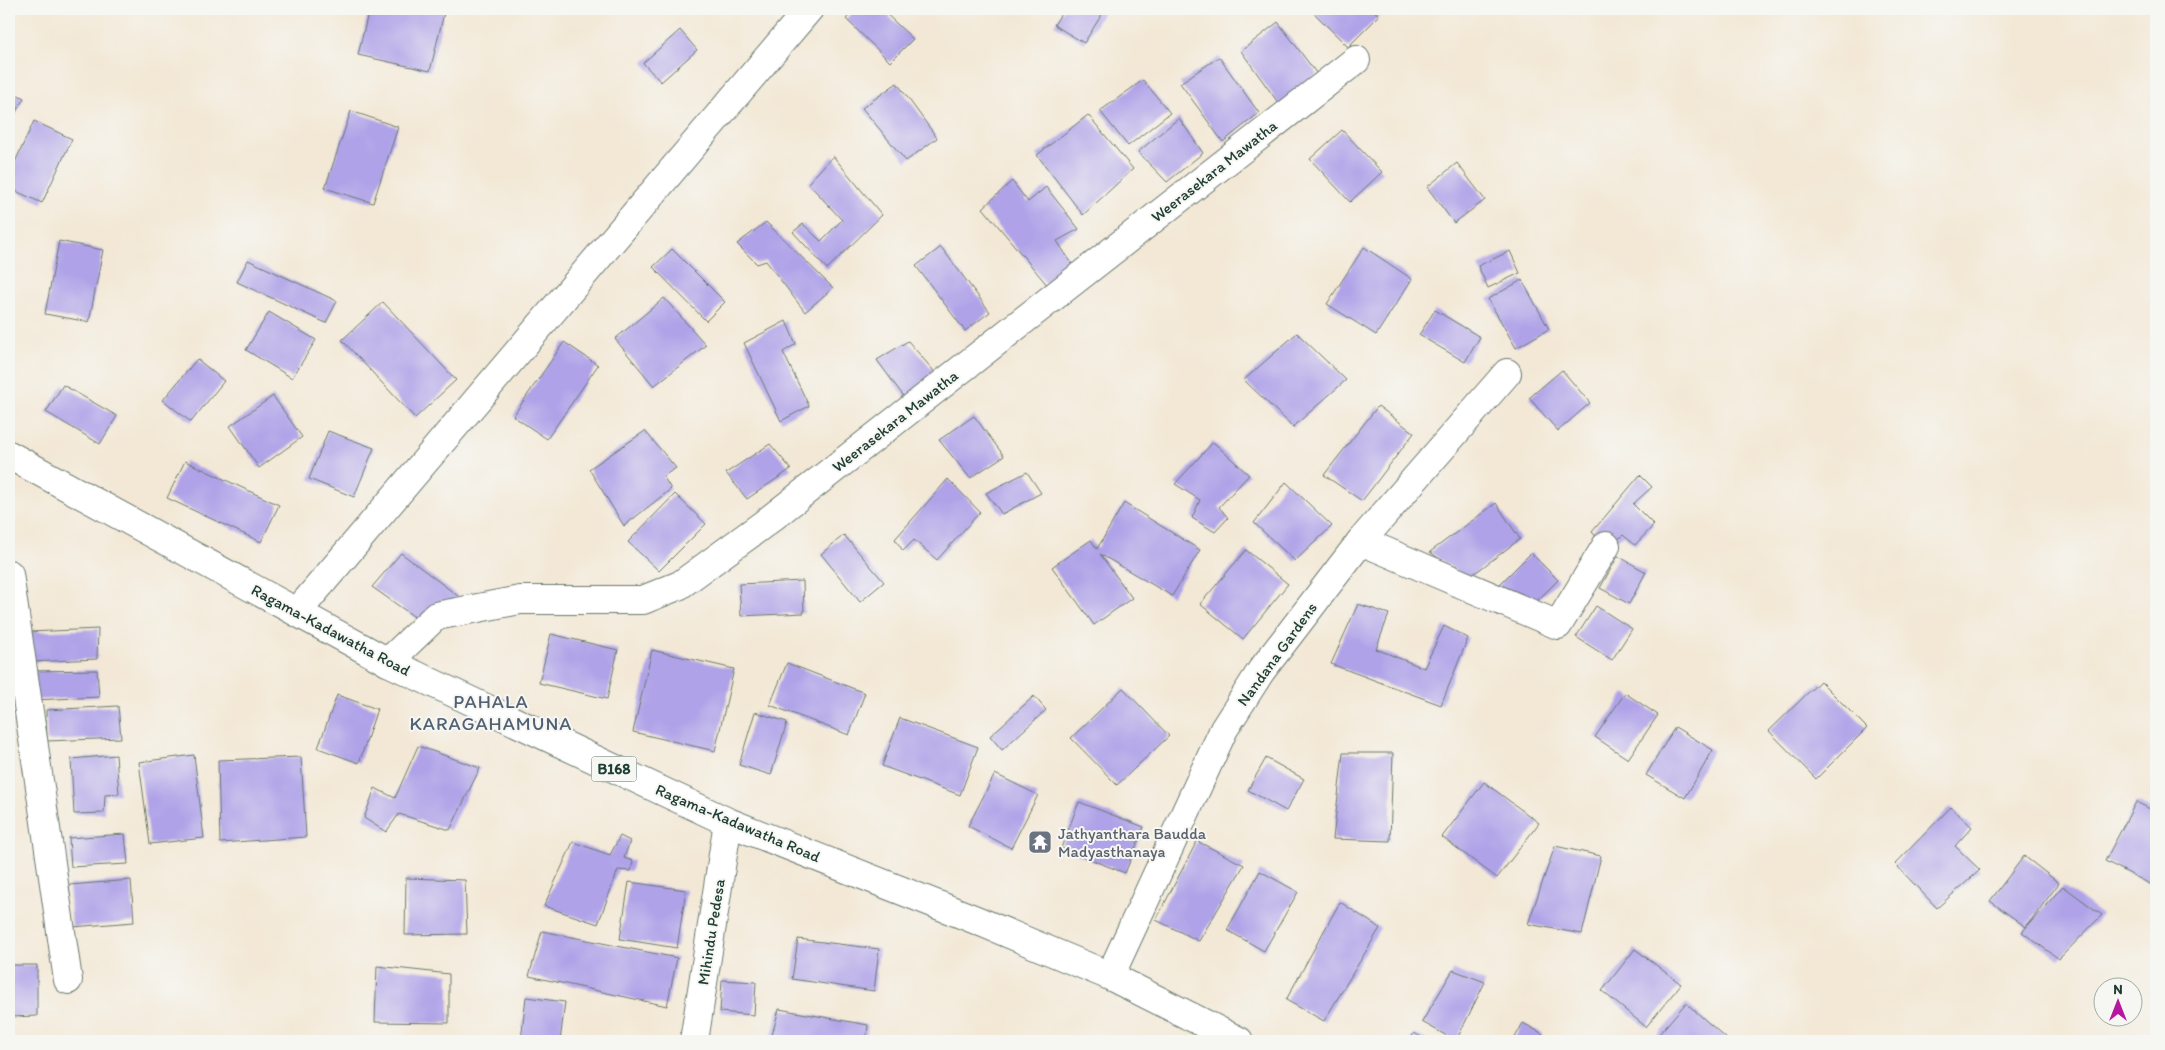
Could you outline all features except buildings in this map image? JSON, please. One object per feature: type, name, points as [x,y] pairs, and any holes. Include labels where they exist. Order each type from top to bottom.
[{"type":"street","points":[[297,612],[809,9]]},
{"type":"street","name":"Weerasekara Mawatha","points":[[388,662],[436,616],[520,600],[643,600],[680,584],[773,517],[1356,60]]},
{"type":"street","name":"Nandana Gardens","points":[[1110,976],[1224,730],[1261,671],[1361,541],[1507,373]]},
{"type":"street","name":"Ragama-Kadawatha Road","points":[[9,455],[388,662],[728,822],[976,920],[1110,976],[1239,1041]]},
{"type":"street","points":[[1361,541],[1558,625],[1606,546]]},
{"type":"street","points":[[9,574],[68,980]]},
{"type":"street","name":"Mihindu Pedesa","points":[[694,1041],[728,822]]},
{"type":"place","name":"Jathyanthara Baudda Madyasthanaya","points":[[1040,842]]},
{"type":"district","name":"PAHALA KARAGAHAMUNA","points":[[491,712]]}]
